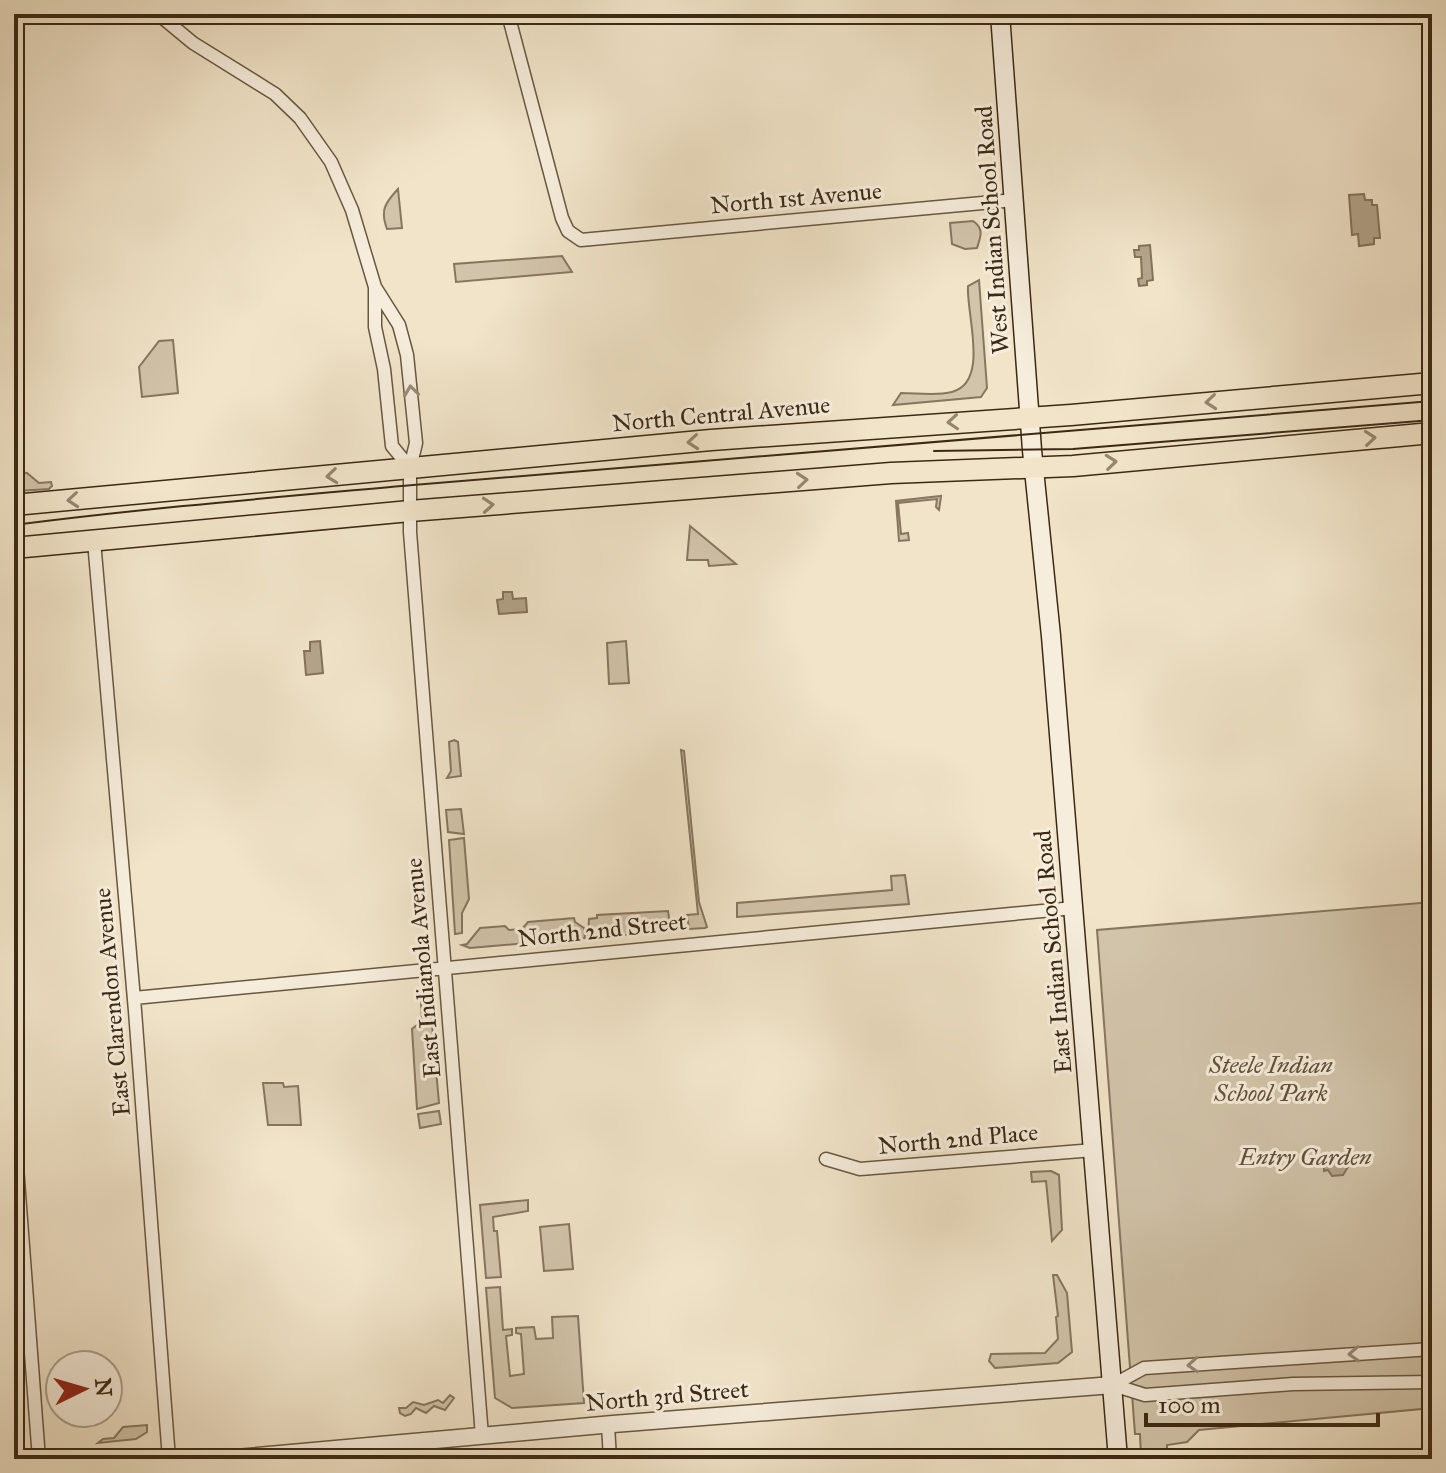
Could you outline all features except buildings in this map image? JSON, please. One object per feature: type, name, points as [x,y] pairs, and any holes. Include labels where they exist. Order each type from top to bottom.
[{"type":"main road","name":"West Indian School Road","points":[[1000,14],[1032,442]]},
{"type":"main road","name":"North Central Avenue","points":[[14,505],[711,440],[1432,383]]},
{"type":"main road","points":[[14,548],[410,504],[891,473],[1034,468],[1432,433]]},
{"type":"main road","name":"East Indian School Road","points":[[1032,442],[1051,636],[1118,1459]]},
{"type":"street","points":[[158,14],[193,43],[275,94],[300,118],[331,162],[344,188],[375,287],[375,327],[384,369],[392,446],[410,468]]},
{"type":"street","name":"North 1st Avenue","points":[[508,14],[562,218],[568,231],[581,240],[1015,200]]},
{"type":"street","name":"East Indianola Avenue","points":[[375,287],[399,325],[407,355],[416,443],[410,468],[410,504],[482,1436]]},
{"type":"street","name":"East Clarendon Avenue","points":[[94,541],[134,998],[169,1459]]},
{"type":"street","name":"North 2nd Street","points":[[134,998],[1074,908]]},
{"type":"street","points":[[14,1127],[39,1459]]},
{"type":"street","name":"North 2nd Place","points":[[826,1159],[860,1169],[1094,1150]]},
{"type":"street","points":[[1113,1385],[1144,1368],[1432,1349]]},
{"type":"street","points":[[1113,1385],[1145,1395],[1293,1384],[1432,1382]]},
{"type":"street","name":"North 3rd Street","points":[[225,1459],[1113,1385]]},
{"type":"street","points":[[608,1425],[610,1459]]},
{"type":"green space","points":[[398,189],[402,228],[387,229],[385,207]]},
{"type":"green space","points":[[973,221],[980,230],[977,248],[965,249],[952,244],[950,223]]},
{"type":"green space","points":[[562,256],[572,272],[456,282],[454,264]]},
{"type":"green space","points":[[979,280],[987,388],[981,397],[893,405],[901,393],[946,393],[964,386],[970,375],[974,346],[968,286]]},
{"type":"green space","points":[[173,340],[178,393],[142,397],[139,367],[159,341]]},
{"type":"green space","points":[[14,472],[27,473],[39,483],[51,482],[52,486],[49,489],[18,491],[14,485]]},
{"type":"green space","points":[[941,496],[939,510],[936,507],[937,499],[898,503],[901,534],[908,533],[909,540],[899,541],[896,501]]},
{"type":"green space","points":[[690,526],[736,564],[709,566],[708,560],[687,560]]},
{"type":"green space","points":[[626,641],[629,683],[609,684],[607,643]]},
{"type":"green space","points":[[449,742],[458,742],[461,776],[447,778],[451,771]]},
{"type":"green space","points":[[681,750],[684,751],[699,902],[705,928],[689,929],[687,915],[698,914]]},
{"type":"green space","points":[[461,809],[464,834],[448,832],[446,810]]},
{"type":"green space","points":[[464,838],[469,899],[462,913],[462,933],[455,934],[449,840]]},
{"type":"green space","points":[[905,875],[909,904],[737,917],[737,903],[892,890],[891,876]]},
{"type":"green space","name":"Steele Indian School Park","points":[[1432,902],[1432,1408],[1199,1430],[1187,1442],[1167,1445],[1167,1455],[1141,1457],[1140,1434],[1135,1434],[1097,930]]},
{"type":"green space","points":[[668,911],[671,931],[588,938],[589,919],[597,918],[597,915]]},
{"type":"green space","points":[[574,918],[584,928],[585,938],[470,948],[462,945],[467,944],[480,928],[505,926],[509,930],[522,929],[528,922]]},
{"type":"green space","points":[[430,1001],[439,1103],[417,1109],[412,1029],[422,1021],[421,1002]]},
{"type":"green space","points":[[263,1083],[298,1086],[301,1125],[268,1125]]},
{"type":"green space","points":[[439,1111],[441,1124],[420,1128],[418,1114]]},
{"type":"green space","points":[[1051,1171],[1059,1175],[1062,1230],[1052,1241],[1046,1181],[1032,1182],[1031,1172]]},
{"type":"green space","points":[[528,1200],[528,1211],[493,1217],[501,1277],[486,1278],[480,1205]]},
{"type":"green space","points":[[569,1224],[573,1269],[544,1271],[540,1227]]},
{"type":"green space","points":[[1053,1275],[1057,1275],[1067,1293],[1072,1352],[1058,1363],[995,1368],[989,1361],[991,1354],[1045,1353],[1058,1339]]},
{"type":"green space","points":[[500,1287],[503,1330],[512,1329],[512,1335],[506,1336],[510,1376],[524,1374],[521,1334],[516,1333],[516,1328],[534,1327],[536,1339],[553,1338],[552,1317],[578,1316],[584,1403],[512,1408],[495,1398],[486,1288]]},
{"type":"green space","points":[[450,1395],[454,1398],[445,1410],[434,1406],[426,1413],[416,1408],[405,1416],[400,1413],[399,1408],[406,1408],[413,1402],[424,1405],[438,1400],[443,1403]]},
{"type":"green space","points":[[147,1425],[147,1432],[136,1439],[98,1443],[114,1438],[124,1427]]},
{"type":"shaded area","points":[[1364,194],[1365,200],[1372,200],[1372,205],[1377,205],[1380,238],[1374,238],[1374,244],[1359,246],[1358,234],[1352,235],[1349,195]]},
{"type":"shaded area","points":[[1150,245],[1153,280],[1139,286],[1138,279],[1142,278],[1141,257],[1135,257],[1134,250]]},
{"type":"shaded area","points":[[503,592],[512,592],[513,599],[526,598],[527,612],[499,614],[497,600],[503,599]]},
{"type":"shaded area","points":[[320,641],[323,673],[306,675],[304,651],[310,651],[310,642]]},
{"type":"shaded area","points":[[1332,1154],[1333,1158],[1348,1160],[1343,1175],[1332,1176],[1328,1170],[1324,1171],[1324,1162]]},
{"type":"tram line","points":[[14,525],[213,503],[540,474],[1432,401]]},
{"type":"tram line","points":[[934,451],[1073,449],[1432,420]]},
{"type":"park label","name":"Entry Garden","points":[[1305,1157]]}]
